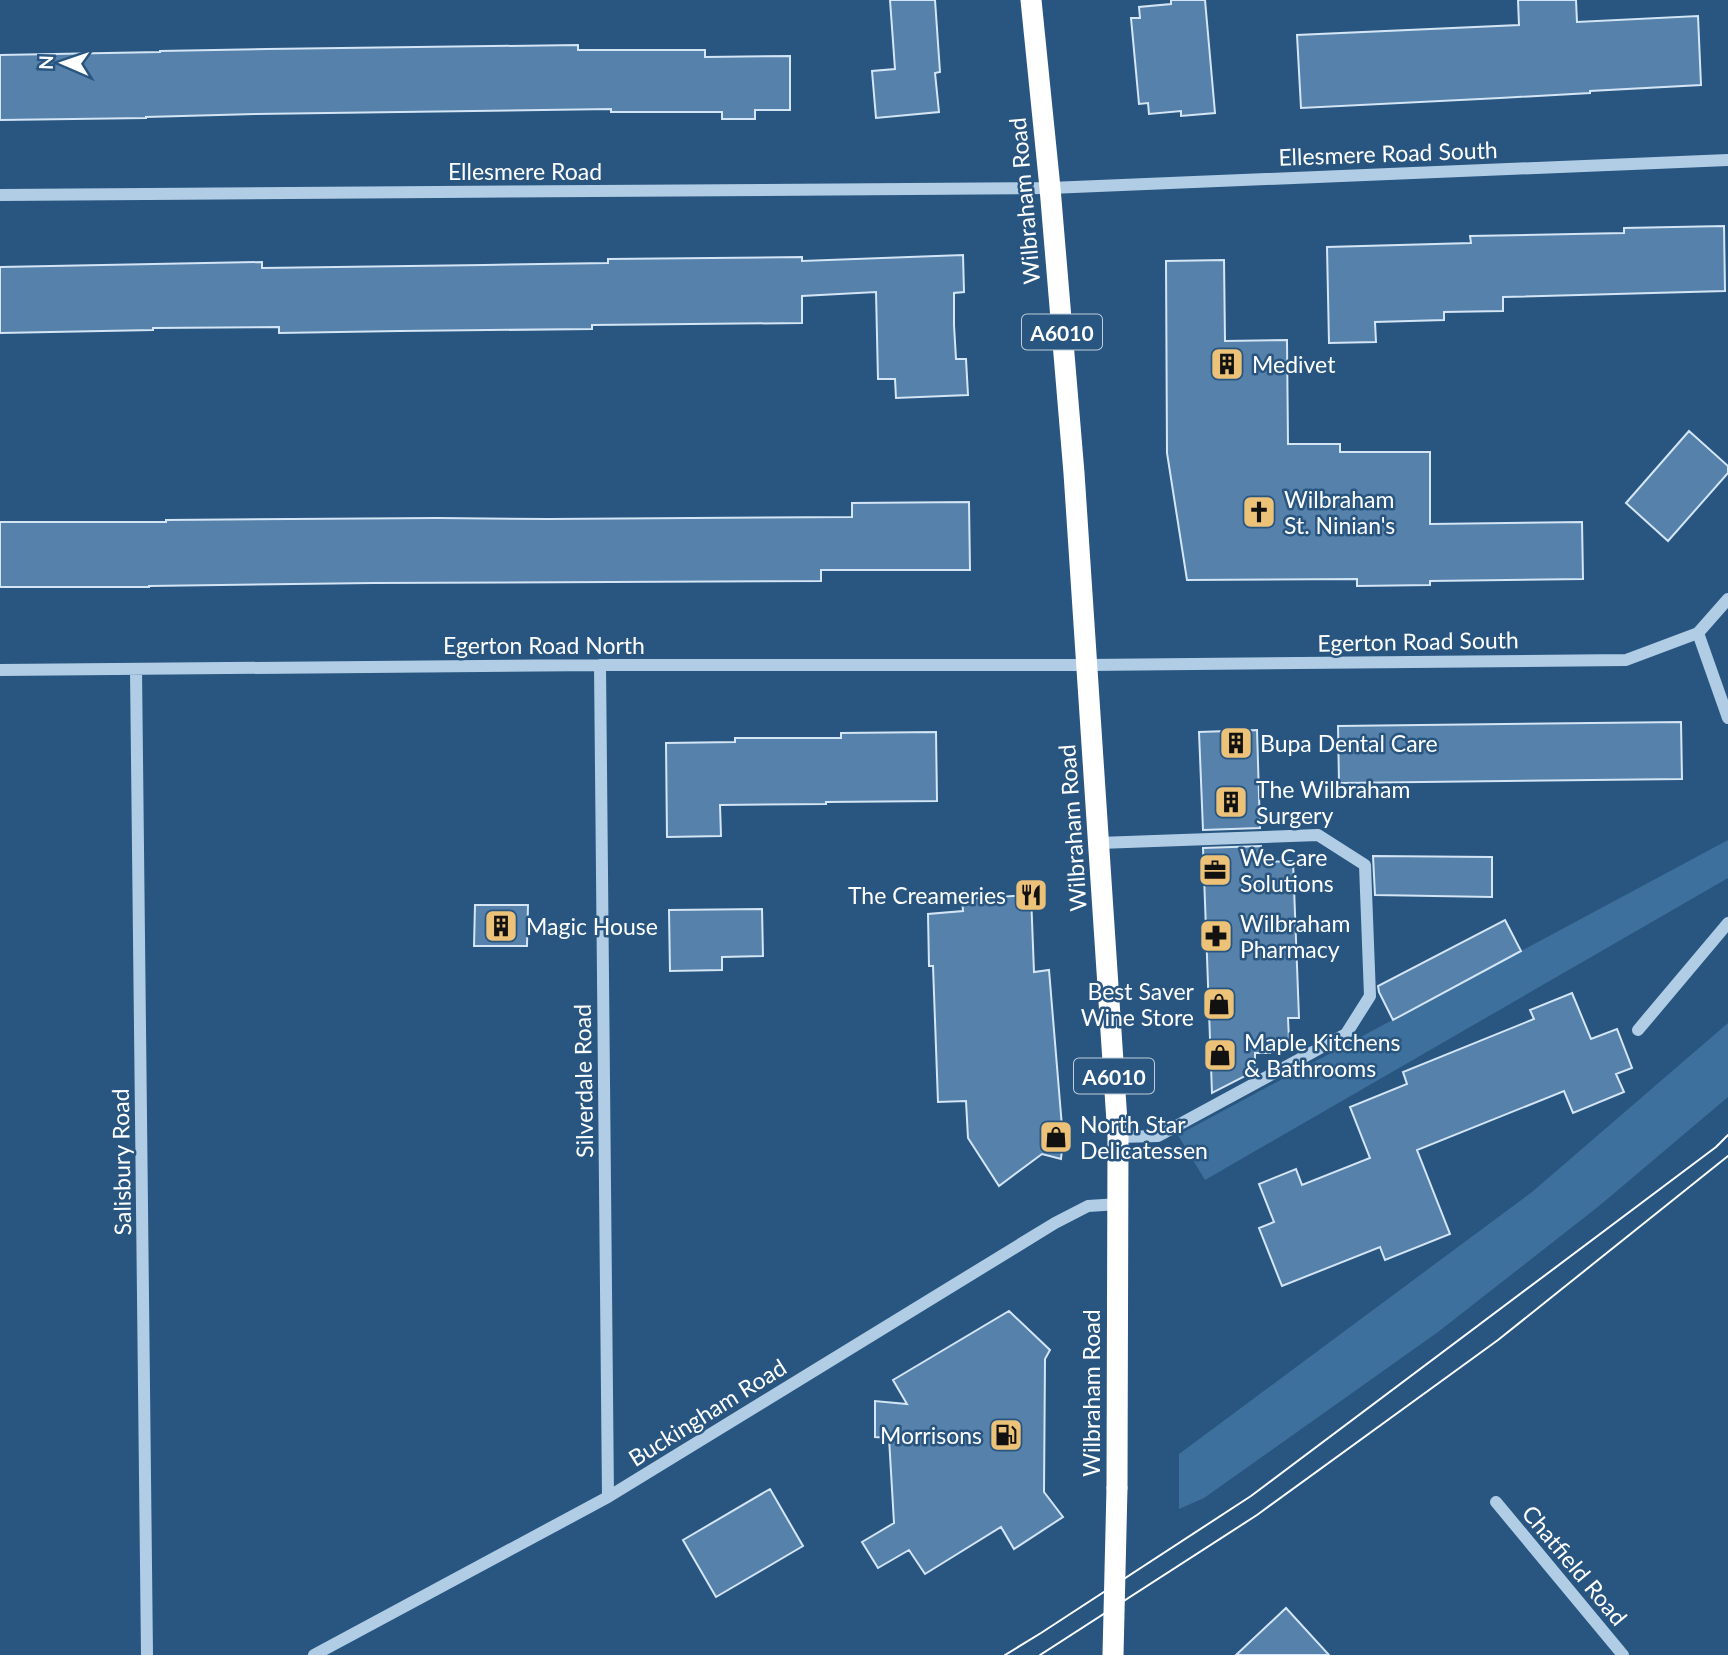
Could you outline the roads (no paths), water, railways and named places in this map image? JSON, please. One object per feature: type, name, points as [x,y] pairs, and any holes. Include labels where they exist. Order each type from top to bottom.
[{"type":"highway","name":"Wilbraham Road","points":[[1031,0],[1074,473],[1118,1137],[1117,1488],[1113,1655]]},
{"type":"street","name":"Ellesmere Road South","points":[[1050,188],[1728,160]]},
{"type":"street","name":"Ellesmere Road","points":[[0,195],[1050,188]]},
{"type":"street","name":"Egerton Road South","points":[[1087,665],[1626,660],[1698,633],[1728,599]]},
{"type":"street","points":[[1698,633],[1728,718]]},
{"type":"street","name":"Egerton Road North","points":[[0,670],[600,665],[1087,665]]},
{"type":"street","name":"Silverdale Road","points":[[600,665],[608,1497]]},
{"type":"street","name":"Salisbury Road","points":[[136,669],[147,1655]]},
{"type":"street","points":[[1099,843],[1318,835],[1365,865],[1370,996],[1346,1034],[1158,1136],[1118,1137]]},
{"type":"street","points":[[1638,1030],[1728,923]]},
{"type":"street","name":"Buckingham Road","points":[[314,1655],[608,1497],[1055,1223],[1088,1206],[1119,1204]]},
{"type":"street","name":"Chatfield Road","points":[[1496,1502],[1623,1655]]},
{"type":"tram line","points":[[1005,1655],[1251,1496],[1716,1147],[1728,1135]]},
{"type":"tram line","points":[[1040,1655],[1257,1515],[1498,1340],[1728,1156]]},
{"type":"place","name":"Medivet","points":[[1227,364]]},
{"type":"place","name":"Wilbraham St. Ninian's","points":[[1259,512]]},
{"type":"place","name":"Bupa Dental Care","points":[[1236,743]]},
{"type":"place","name":"The Wilbraham Surgery","points":[[1231,802]]},
{"type":"place","name":"We Care Solutions","points":[[1215,870]]},
{"type":"place","name":"The Creameries","points":[[1031,895]]},
{"type":"place","name":"Magic House","points":[[501,926]]},
{"type":"place","name":"Wilbraham Pharmacy","points":[[1216,936]]},
{"type":"place","name":"Best Saver Wine Store","points":[[1219,1004]]},
{"type":"place","name":"Maple Kitchens & Bathrooms","points":[[1220,1055]]},
{"type":"place","name":"North Star Delicatessen","points":[[1056,1137]]},
{"type":"place","name":"Morrisons","points":[[1006,1435]]}]
